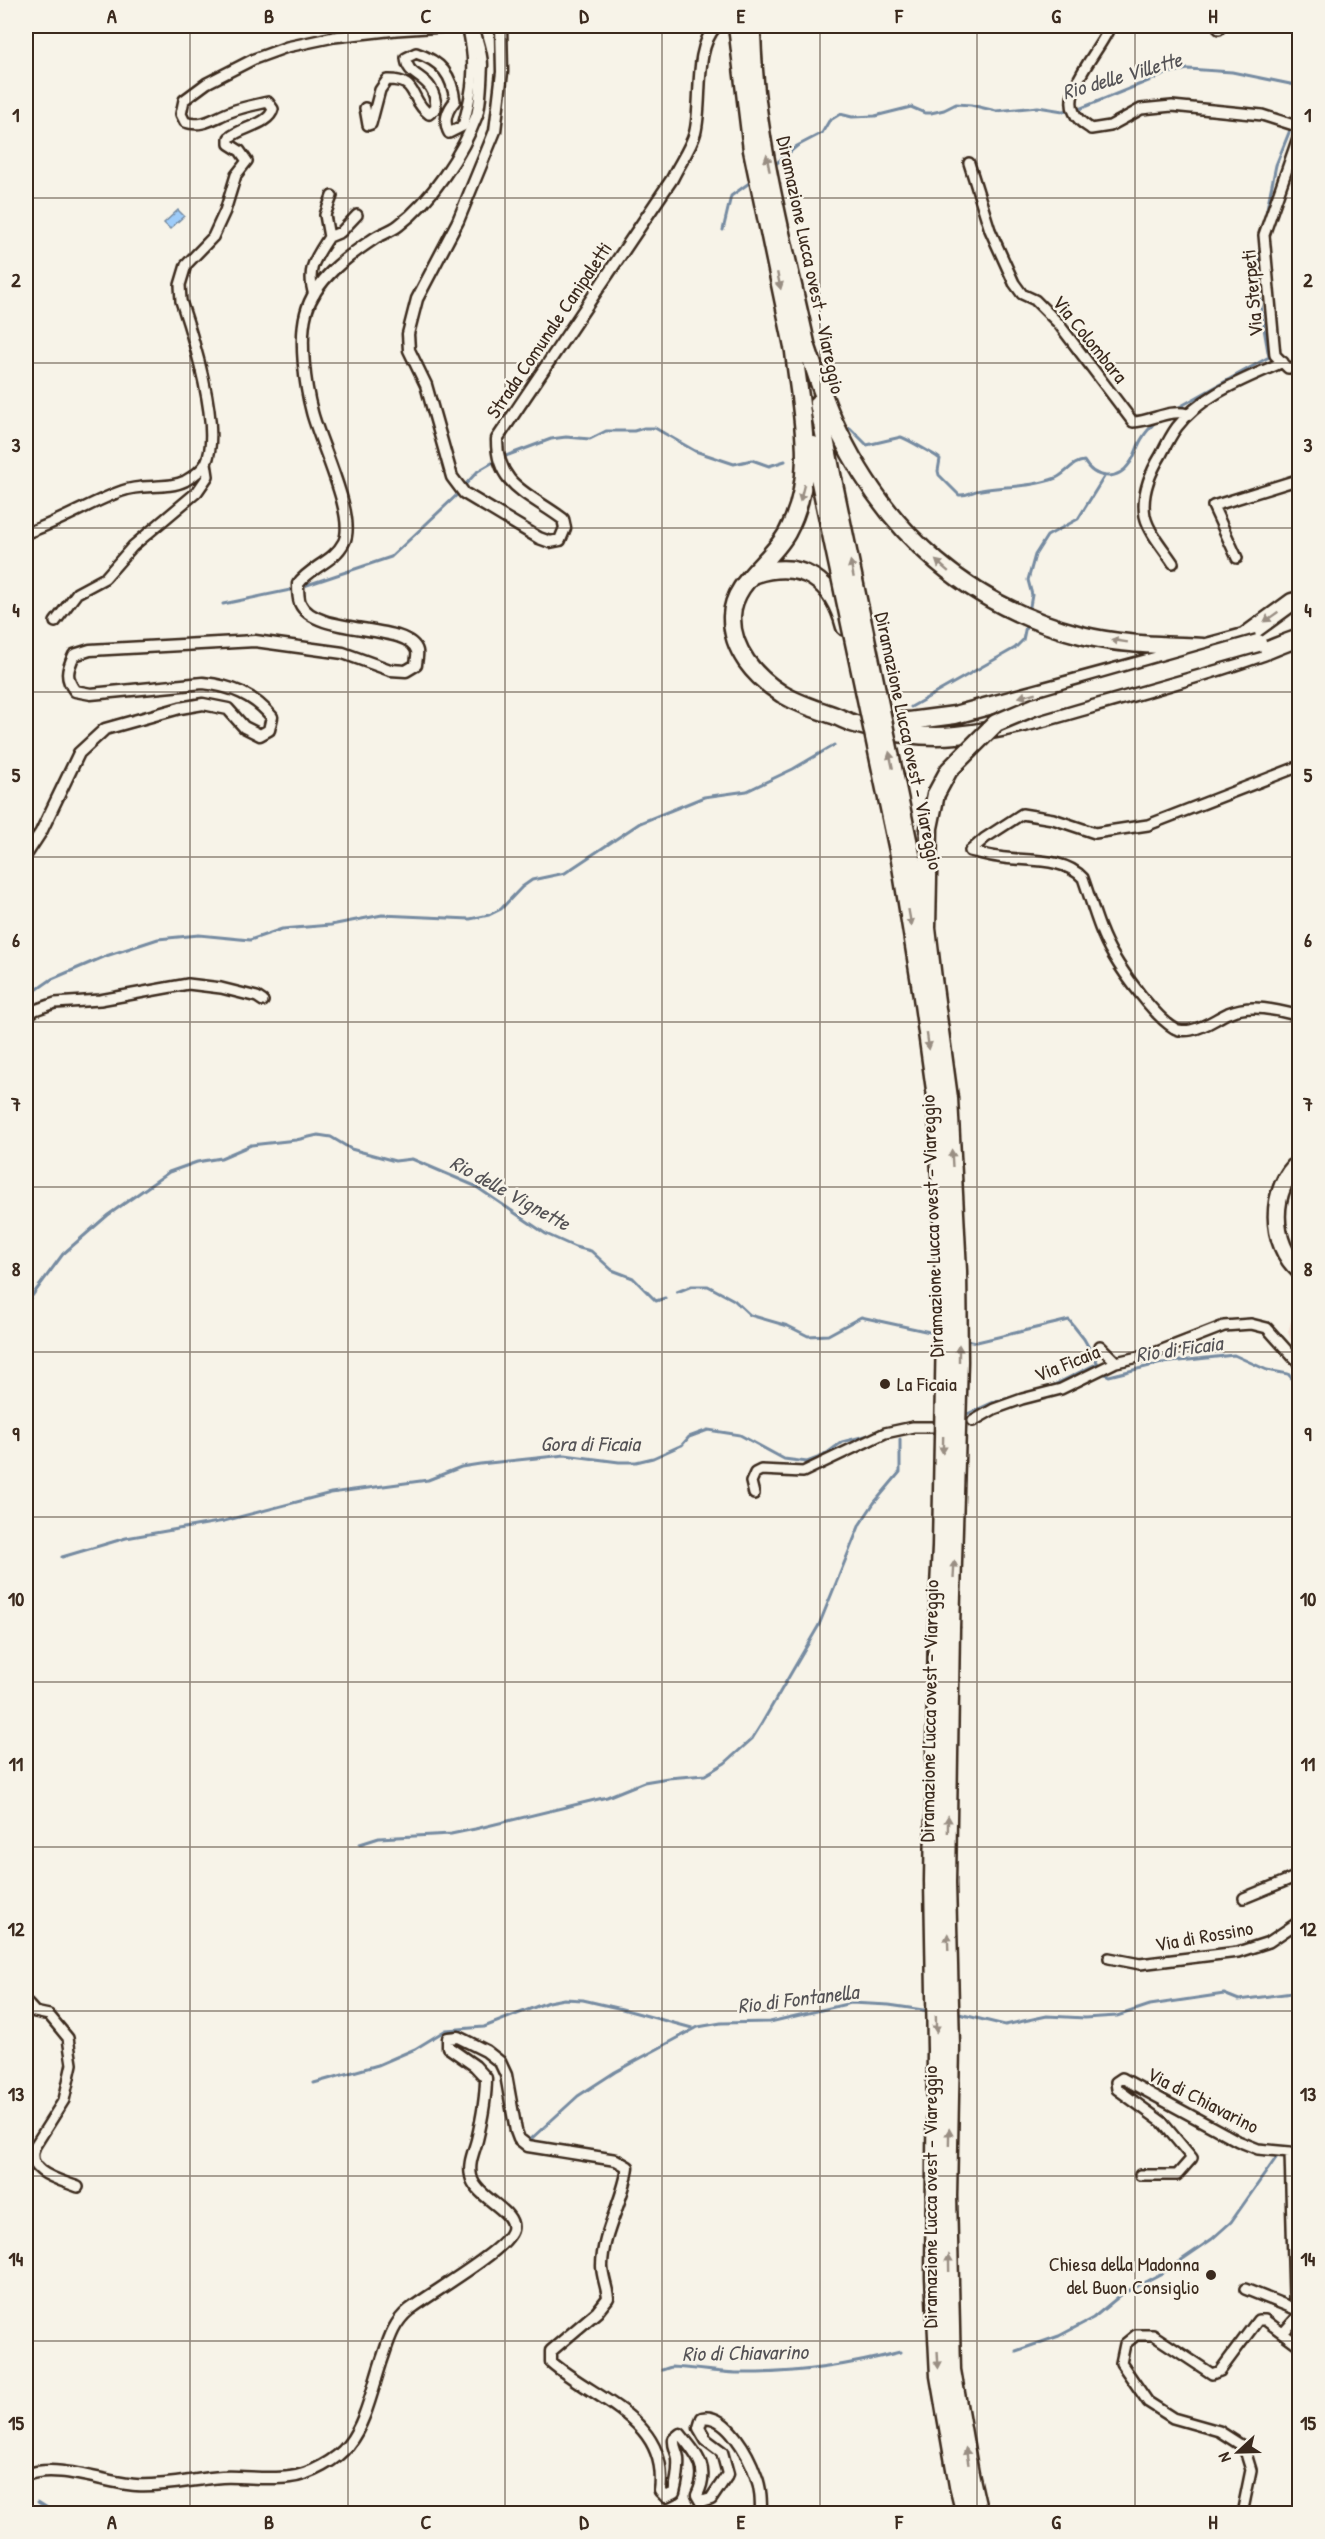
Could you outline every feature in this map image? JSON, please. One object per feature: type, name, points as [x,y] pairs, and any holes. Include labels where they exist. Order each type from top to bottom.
[{"type":"highway","name":"Diramazione Lucca ovest - Viareggio","points":[[745,33],[750,140],[773,222],[800,349],[906,860],[949,1098],[958,1270],[959,1361],[944,1627],[934,2277],[939,2376],[957,2486],[964,2514]]},
{"type":"highway","points":[[800,349],[848,450],[886,509],[946,570],[984,597],[1017,614],[1082,636],[1140,644],[1171,652]]},
{"type":"highway","points":[[800,349],[806,460],[803,493],[788,531],[779,546],[737,593],[732,616],[736,642],[743,656],[751,669],[774,689],[804,706],[855,724],[904,733],[955,735],[1022,723],[1099,702],[1299,639]]},
{"type":"highway","name":"Diramazione Lucca ovest - Viareggio","points":[[827,481],[860,679],[906,860],[927,928],[927,981]]},
{"type":"highway","points":[[752,575],[784,568],[802,572],[822,583],[839,609],[860,679]]},
{"type":"highway","points":[[834,715],[909,721],[955,715],[1171,652],[1244,637],[1292,602],[1299,600]]},
{"type":"highway","points":[[927,928],[929,828],[936,794],[949,770],[996,723],[1034,707],[1075,694],[1258,643],[1282,643]]},
{"type":"highway","points":[[1299,1162],[1287,1176],[1281,1189],[1276,1211],[1283,1246],[1299,1270]]},
{"type":"highway","name":"Diramazione Lucca ovest - Viareggio","points":[[940,1882],[951,2047],[948,2196],[952,2370],[970,2478],[979,2514]]},
{"type":"street","points":[[55,622],[77,593],[105,578],[133,546],[197,492],[208,476],[206,463],[210,440],[210,417],[181,302],[180,285],[186,265],[213,237],[225,211],[236,175],[248,161],[240,151],[229,144],[229,138],[237,131],[266,119],[272,115],[273,109],[268,102],[232,111],[202,124],[194,125],[185,122],[181,114],[184,100],[216,78],[254,59],[287,47],[334,37],[459,26]]},
{"type":"street","points":[[365,108],[368,125],[371,124],[380,90],[387,80],[400,80],[410,86],[423,110],[429,114],[436,108],[431,86],[423,77],[413,73],[406,66],[406,58],[416,53],[437,63],[448,74],[455,101],[448,109],[446,127],[449,133],[463,126],[473,92],[472,44],[467,26]]},
{"type":"street","points":[[26,855],[41,832],[79,753],[105,729],[180,708],[203,704],[228,710],[244,727],[260,735],[269,730],[272,717],[261,703],[244,693],[220,684],[203,683],[90,694],[75,691],[68,682],[67,669],[74,655],[90,650],[255,641],[343,653],[390,669],[406,671],[416,665],[417,652],[411,641],[397,636],[326,622],[306,612],[299,602],[298,589],[302,578],[336,554],[345,540],[347,524],[343,504],[311,411],[303,345],[306,313],[317,288],[342,261],[377,237],[398,226],[420,206],[450,167],[477,114],[482,63],[473,26]]},
{"type":"street","name":"Strada Comunale Canipaletti","points":[[501,26],[502,72],[495,130],[458,221],[417,299],[408,334],[409,350],[426,385],[452,477],[461,489],[539,538],[550,542],[560,540],[566,528],[563,519],[514,485],[498,459],[497,439],[672,179],[694,134],[703,52],[714,28]]},
{"type":"street","points":[[1110,26],[1073,91],[1073,111],[1091,129],[1110,126],[1142,109],[1172,106],[1262,115],[1296,127]]},
{"type":"street","name":"Via Sterpeti","points":[[1283,363],[1275,356],[1264,235],[1296,127]]},
{"type":"street","name":"Via Colombara","points":[[969,163],[990,230],[1014,283],[1022,294],[1035,300],[1058,323],[1133,422],[1147,421],[1167,413],[1188,414]]},
{"type":"street","points":[[329,237],[325,215],[332,196]]},
{"type":"street","points":[[314,295],[311,284],[311,265],[329,237],[341,232],[357,215]]},
{"type":"street","points":[[1173,563],[1150,527],[1146,516],[1146,485],[1151,469],[1177,427],[1188,414],[1206,400],[1231,386],[1283,363],[1288,368],[1299,368]]},
{"type":"street","points":[[26,532],[51,525],[125,489],[183,482],[206,463]]},
{"type":"street","points":[[1237,558],[1213,506],[1299,479]]},
{"type":"street","points":[[1299,766],[1148,825],[1095,833],[1053,819],[1022,814],[985,838],[970,851],[998,857],[1064,865],[1075,869],[1083,878],[1112,953],[1138,990],[1165,1021],[1176,1029],[1189,1031],[1208,1025],[1229,1012],[1248,1008],[1277,1010],[1299,1016]]},
{"type":"street","points":[[26,1017],[35,1010],[55,1003],[100,1000],[188,984],[221,988],[257,997],[263,1001]]},
{"type":"street","name":"Via Ficaia","points":[[973,1421],[994,1409],[1061,1389],[1116,1362],[1152,1354],[1224,1326],[1251,1324],[1267,1328],[1299,1365]]},
{"type":"street","points":[[1100,1346],[1116,1362]]},
{"type":"street","points":[[754,1494],[751,1482],[755,1473],[761,1470],[803,1472],[885,1433],[913,1427],[932,1427]]},
{"type":"street","points":[[1244,1898],[1299,1875]]},
{"type":"street","name":"Via di Rossino","points":[[1109,1958],[1140,1964],[1238,1952],[1269,1942],[1299,1921]]},
{"type":"street","points":[[26,2002],[35,2012],[49,2015],[68,2038],[72,2064],[64,2100],[35,2146],[32,2153],[33,2160],[40,2172],[78,2187]]},
{"type":"street","points":[[26,2475],[38,2470],[139,2486],[222,2477],[291,2477],[318,2469],[348,2446],[361,2421],[393,2329],[406,2312],[492,2253],[510,2235],[513,2228],[509,2215],[486,2199],[474,2186],[470,2174],[471,2161],[484,2111],[486,2078],[475,2066],[448,2047],[448,2038],[458,2037],[486,2051],[500,2062],[506,2075],[516,2131],[519,2139],[528,2146],[616,2160],[628,2167],[625,2188],[606,2241],[602,2266],[608,2298],[597,2312],[584,2320],[551,2351],[552,2362],[565,2374],[619,2408],[638,2423],[658,2451],[662,2478],[660,2491],[666,2497],[674,2493],[678,2475],[678,2457],[673,2446],[674,2439],[680,2434],[704,2471],[703,2482],[697,2495],[700,2502],[711,2499],[722,2485],[728,2474],[722,2452],[706,2440],[699,2428],[702,2418],[708,2417],[722,2422],[735,2436],[756,2476],[761,2498],[761,2514]]},
{"type":"street","name":"Via di Chiavarino","points":[[1140,2175],[1177,2175],[1192,2158],[1162,2122],[1117,2089],[1116,2082],[1122,2078],[1238,2141],[1258,2149],[1295,2152]]},
{"type":"street","points":[[1295,2152],[1294,2298],[1299,2311]]},
{"type":"street","points":[[1245,2289],[1299,2311]]},
{"type":"street","points":[[1284,2332],[1299,2311]]},
{"type":"street","points":[[1242,2514],[1251,2470],[1244,2447],[1219,2431],[1173,2418],[1148,2402],[1121,2363],[1125,2344],[1136,2335],[1153,2335],[1212,2374],[1220,2371],[1258,2320],[1265,2320],[1284,2332],[1299,2346]]},
{"type":"shaded area","points":[[1299,1317],[1299,1354],[1288,1332],[1291,1321]]},
{"type":"water","points":[[178,210],[184,216],[170,229],[164,223]]},
{"type":"waterway","name":"Rio delle Villette","points":[[772,167],[797,146],[822,133],[829,121],[840,114],[852,117],[875,116],[911,107],[931,113],[956,104],[996,111],[1038,107],[1063,111],[1079,109],[1168,73],[1188,69],[1232,72],[1300,86]]},
{"type":"waterway","points":[[1264,223],[1276,165],[1300,105]]},
{"type":"waterway","name":"Rio delle Villette","points":[[723,230],[731,196],[752,181]]},
{"type":"waterway","points":[[1174,410],[1269,357],[1259,285],[1261,242]]},
{"type":"waterway","points":[[850,428],[867,445],[901,437],[928,451],[940,459],[939,475],[959,495],[962,495],[981,490],[1047,481],[1060,476],[1076,463],[1084,461],[1088,467],[1100,475],[1119,473],[1130,463],[1146,432],[1158,419]]},
{"type":"waterway","points":[[503,457],[551,439],[566,437],[590,439],[606,431],[655,428],[695,451],[734,464],[752,460],[769,466],[785,461]]},
{"type":"waterway","points":[[463,487],[478,471],[497,460]]},
{"type":"waterway","points":[[1029,612],[1032,595],[1028,580],[1035,555],[1047,536],[1078,519],[1104,477]]},
{"type":"waterway","points":[[301,587],[391,557],[459,493]]},
{"type":"waterway","points":[[223,604],[295,589]]},
{"type":"waterway","points":[[911,707],[1015,648],[1023,640],[1027,621]]},
{"type":"waterway","points":[[26,997],[52,979],[106,956],[158,939],[199,935],[250,940],[282,929],[331,925],[382,915],[470,919],[489,915],[501,909],[532,880],[565,873],[640,823],[704,797],[747,791],[793,769],[834,745]]},
{"type":"waterway","name":"Rio delle Vignette","points":[[26,1304],[63,1254],[108,1215],[169,1172],[197,1162],[221,1158],[251,1145],[318,1135],[331,1137],[351,1149],[395,1161],[412,1159],[475,1186],[546,1234],[575,1247],[591,1251],[612,1270],[633,1278],[656,1301],[665,1298]]},
{"type":"waterway","name":"Rio delle Vignette","points":[[677,1292],[692,1286],[708,1286],[734,1300],[750,1315],[788,1326],[808,1336],[828,1335],[861,1317],[939,1334]]},
{"type":"waterway","name":"Rio di Ficaia","points":[[966,1340],[977,1342],[1069,1320],[1084,1339],[1103,1373],[1109,1376],[1162,1363],[1234,1355],[1267,1370],[1288,1374],[1300,1387]]},
{"type":"waterway","name":"Gora di Ficaia","points":[[1050,1387],[1096,1364]]},
{"type":"waterway","name":"Gora di Ficaia","points":[[965,1415],[996,1401],[1015,1397]]},
{"type":"waterway","name":"Gora di Ficaia","points":[[62,1557],[126,1538],[224,1521],[331,1493],[428,1480],[461,1467],[480,1464],[565,1455],[636,1462],[653,1458],[682,1445],[689,1437],[708,1430],[740,1435],[784,1459],[807,1462],[823,1456],[842,1442],[873,1434]]},
{"type":"waterway","points":[[360,1844],[379,1838],[451,1834],[475,1829],[607,1797],[644,1782],[705,1775],[725,1763],[752,1739],[819,1625],[860,1524],[900,1472],[900,1439]]},
{"type":"waterway","name":"Rio di Fontanella","points":[[955,2013],[1005,2025],[1047,2016],[1085,2018],[1117,2016],[1150,2005],[1224,1994],[1239,2000],[1300,1992]]},
{"type":"waterway","name":"Rio di Fontanella","points":[[314,2083],[378,2065],[415,2049],[446,2030],[484,2027],[548,2002],[564,1999],[583,2000],[692,2028]]},
{"type":"waterway","name":"Rio di Fontanella","points":[[531,2139],[578,2096],[615,2072],[698,2027],[721,2023],[770,2022],[851,2003],[889,2005],[930,2011]]},
{"type":"waterway","name":"Rio di Chiavarino","points":[[1016,2351],[1059,2336],[1093,2318],[1122,2294],[1164,2272],[1212,2239],[1231,2222],[1276,2158]]},
{"type":"waterway","name":"Rio di Chiavarino","points":[[662,2370],[671,2367],[736,2373],[777,2372],[839,2365],[900,2352]]},
{"type":"waterway","points":[[38,2502],[57,2514]]},
{"type":"place","name":"La Ficaia","points":[[885,1384]]},
{"type":"place","name":"Chiesa della Madonna del Buon Consiglio","points":[[1211,2275]]}]
